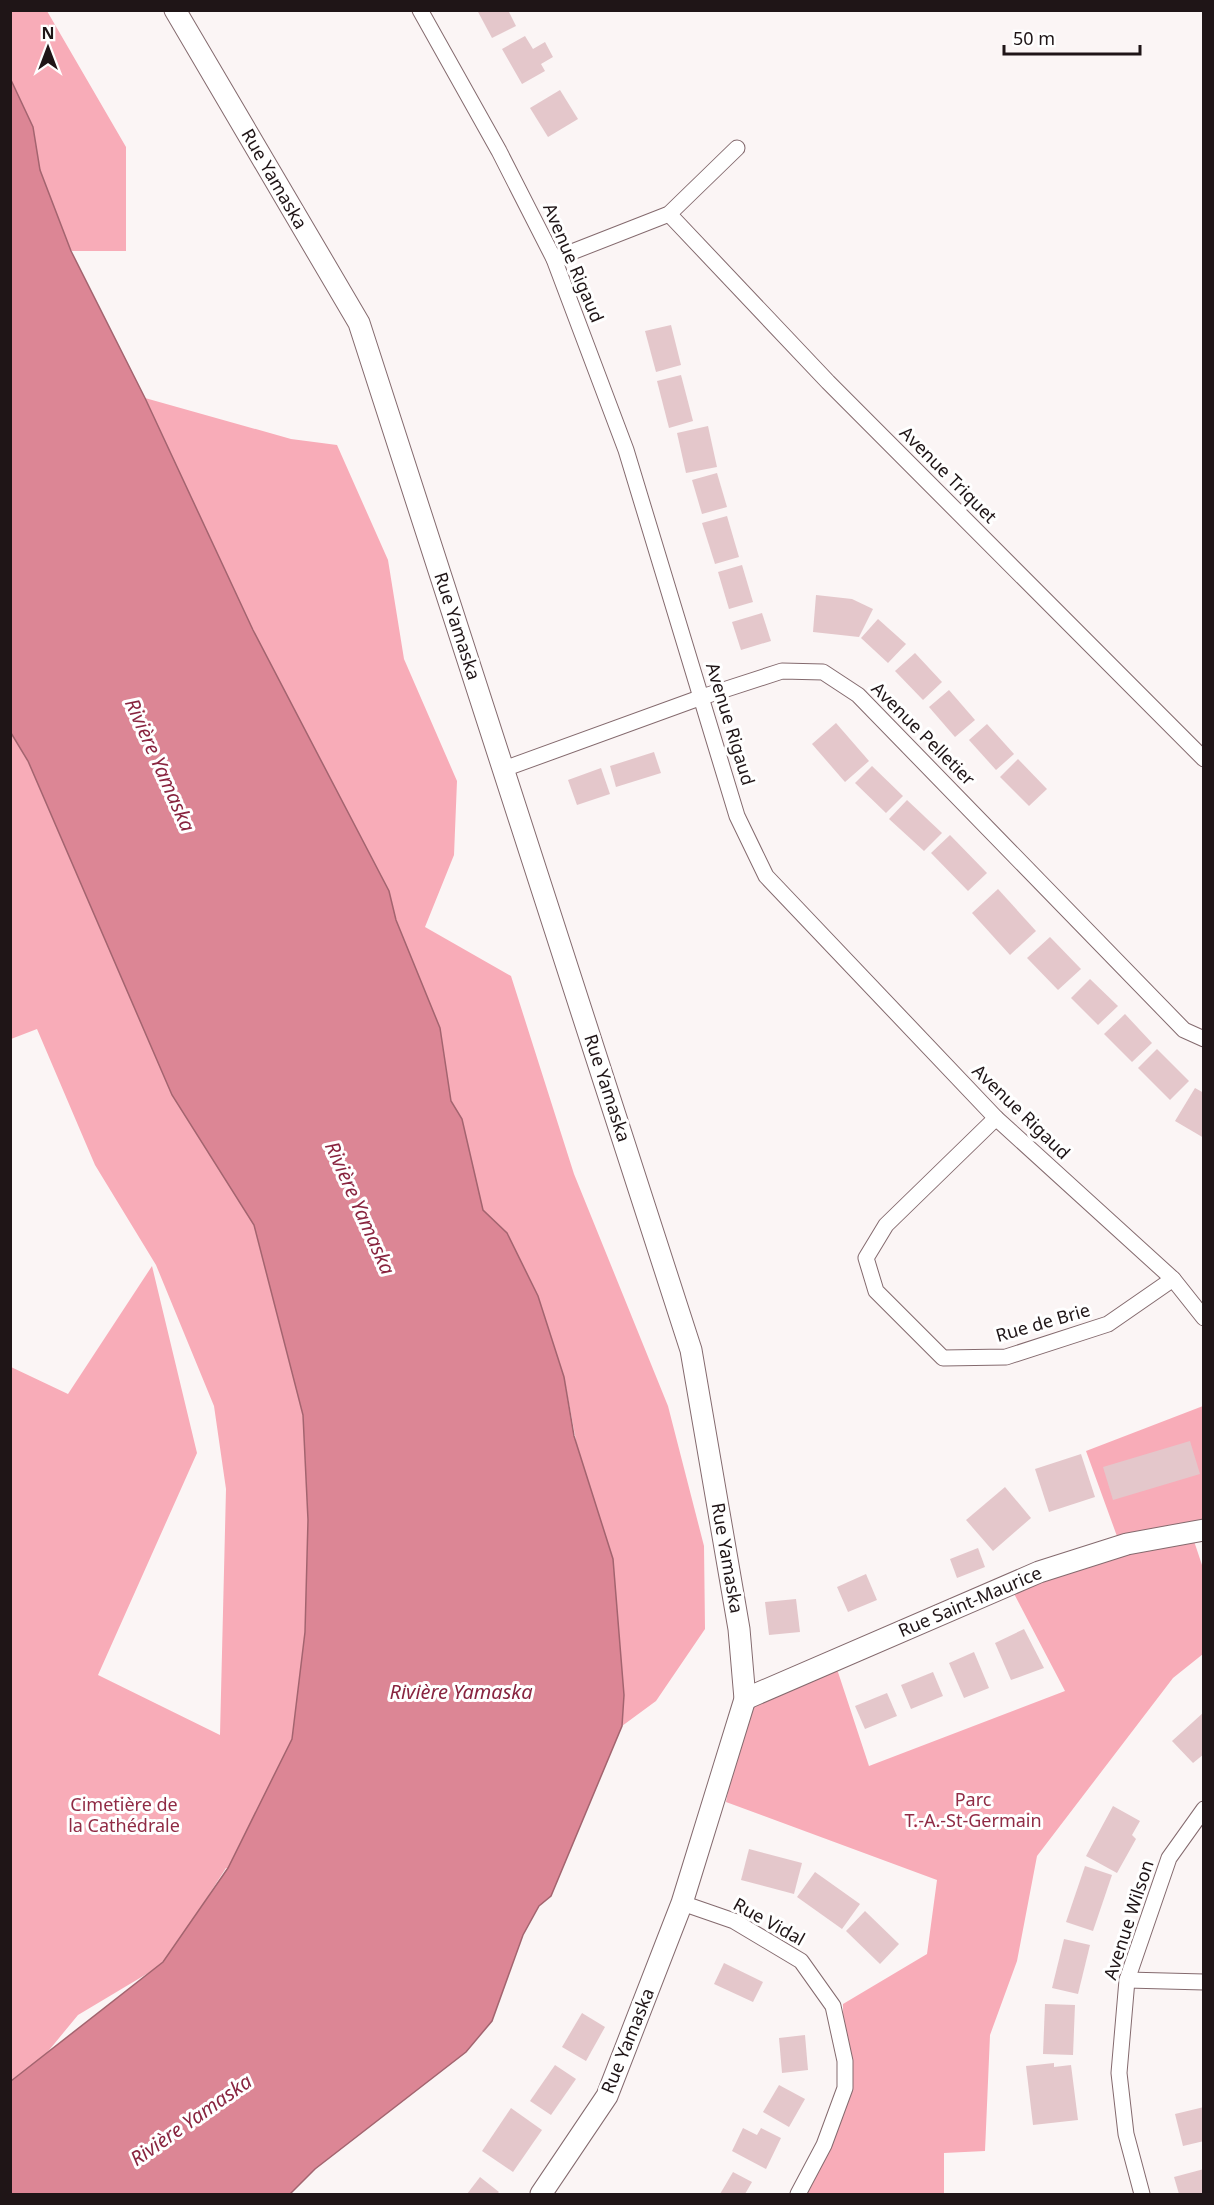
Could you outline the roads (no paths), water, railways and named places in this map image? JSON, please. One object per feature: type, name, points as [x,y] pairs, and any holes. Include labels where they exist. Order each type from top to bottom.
[{"type":"street","name":"Rue Yamaska","points":[[175,10],[359,323],[692,1350],[739,1629],[745,1699],[682,1903],[607,2096],[542,2194]]},
{"type":"street","name":"Avenue Rigaud","points":[[420,10],[500,151],[554,259],[626,450],[737,816],[766,876],[996,1118],[1173,1279],[1203,1318]]},
{"type":"street","points":[[554,259],[669,214],[737,148]]},
{"type":"street","name":"Avenue Triquet","points":[[669,214],[828,382],[1203,759]]},
{"type":"street","name":"Avenue Pelletier","points":[[504,769],[702,697],[782,671],[823,672],[858,695],[1184,1030],[1203,1040]]},
{"type":"street","name":"Rue de Brie","points":[[996,1118],[886,1225],[866,1258],[876,1291],[943,1358],[1006,1357],[1108,1324],[1173,1279]]},
{"type":"street","name":"Rue Saint-Maurice","points":[[745,1699],[1039,1572],[1127,1544],[1203,1530]]},
{"type":"street","name":"Avenue Wilson","points":[[1142,2194],[1126,2134],[1119,2073],[1127,1980],[1169,1858],[1203,1809]]},
{"type":"street","name":"Rue Vidal","points":[[682,1903],[734,1921],[801,1961],[833,2006],[845,2061],[844,2088],[824,2145],[798,2194]]},
{"type":"street","points":[[1127,1980],[1203,1982]]},
{"type":"water","name":"Rivière Yamaska","points":[[11,80],[33,127],[40,170],[71,251],[145,398],[253,630],[389,891],[396,920],[440,1028],[451,1101],[462,1119],[483,1210],[507,1233],[538,1296],[564,1377],[574,1436],[613,1559],[624,1695],[622,1726],[551,1896],[539,1906],[523,1935],[492,2021],[466,2052],[315,2169],[290,2194],[11,2194],[11,2081],[163,1962],[228,1868],[292,1739],[305,1632],[308,1520],[303,1415],[254,1225],[172,1095],[28,761],[11,733]]},
{"type":"park label","name":"Parc T.-A.-St-Germain","points":[[973,1810]]},
{"type":"park label","name":"Cimetière de la Cathédrale","points":[[124,1815]]}]
